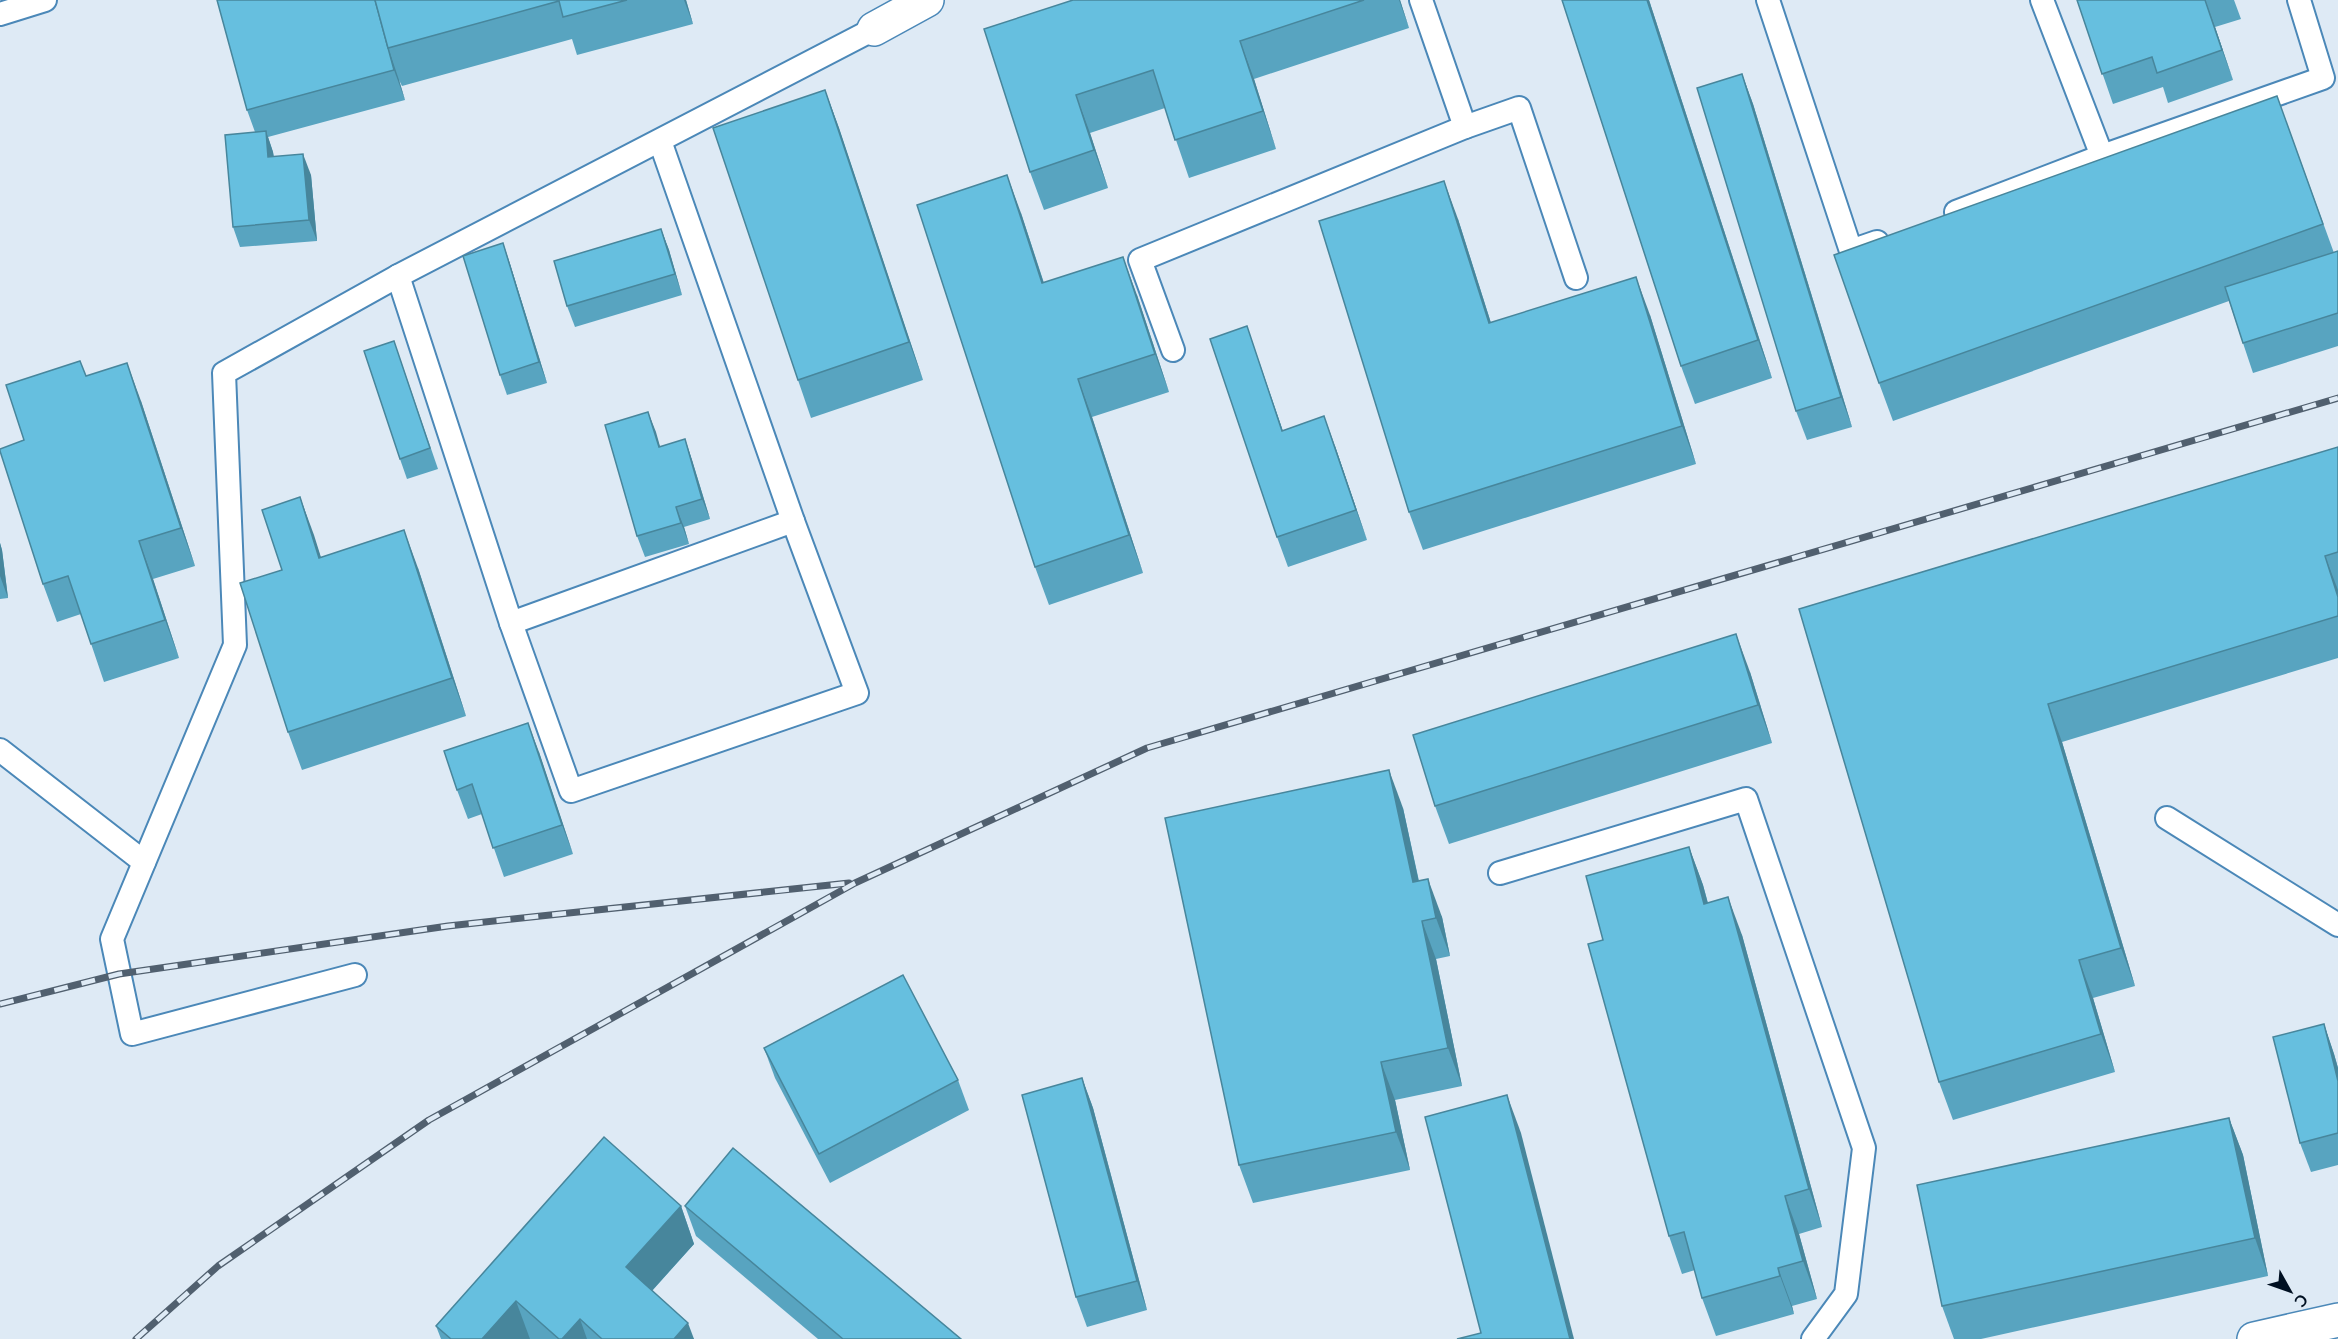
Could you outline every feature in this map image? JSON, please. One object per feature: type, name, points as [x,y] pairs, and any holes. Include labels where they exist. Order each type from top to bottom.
[{"type":"street","points":[[874,29],[927,0]]},
{"type":"street","points":[[2254,1339],[2338,1320]]},
{"type":"lane","points":[[0,14],[45,0]]},
{"type":"lane","points":[[1421,0],[1465,127]]},
{"type":"lane","points":[[1768,0],[1851,252],[1895,235]]},
{"type":"lane","points":[[2042,0],[2102,156]]},
{"type":"lane","points":[[1939,218],[2102,156],[2323,78],[2299,0]]},
{"type":"lane","points":[[355,975],[132,1034],[112,939],[235,645],[224,373],[398,276],[874,29]]},
{"type":"lane","points":[[1173,350],[1140,260],[1465,127],[1519,108],[1576,278]]},
{"type":"lane","points":[[398,276],[511,624],[572,791],[857,693],[793,521],[660,141]]},
{"type":"lane","points":[[511,624],[793,521]]},
{"type":"lane","points":[[0,750],[144,862]]},
{"type":"lane","points":[[1500,873],[1746,799],[1864,1148],[1846,1294],[1813,1339]]},
{"type":"lane","points":[[2167,818],[2338,925]]},
{"type":"building","points":[[217,0],[375,0],[394,70],[247,110]]},
{"type":"building","points":[[375,0],[627,0],[563,17],[559,1],[388,48]]},
{"type":"building","points":[[1073,0],[1364,0],[1240,41],[1263,111],[1175,140],[1153,70],[1076,95],[1094,150],[1030,172],[984,29]]},
{"type":"building","points":[[1562,0],[1647,0],[1758,340],[1681,366]]},
{"type":"building","points":[[2077,0],[2205,0],[2222,50],[2157,73],[2152,57],[2102,74]]},
{"type":"building","points":[[1742,74],[1841,397],[1796,411],[1697,88]]},
{"type":"building","points":[[825,90],[909,342],[798,380],[713,128]]},
{"type":"building","points":[[2277,96],[2323,224],[1879,383],[1834,255]]},
{"type":"building","points":[[266,131],[268,157],[303,154],[309,220],[233,227],[225,135]]},
{"type":"building","points":[[1007,175],[1042,283],[1123,257],[1155,354],[1078,379],[1129,535],[1035,567],[917,205]]},
{"type":"building","points":[[1444,181],[1489,323],[1636,277],[1682,426],[1409,512],[1319,221]]},
{"type":"building","points":[[661,229],[675,274],[567,306],[554,261]]},
{"type":"building","points":[[503,243],[539,362],[500,375],[463,256]]},
{"type":"building","points":[[2338,251],[2338,313],[2243,343],[2225,287]]},
{"type":"building","points":[[1247,326],[1282,431],[1324,416],[1356,510],[1277,537],[1210,339]]},
{"type":"building","points":[[394,341],[430,448],[400,459],[364,351]]},
{"type":"building","points":[[80,361],[86,376],[127,363],[181,528],[139,541],[165,620],[91,644],[68,576],[43,584],[0,451],[0,449],[24,440],[6,385]]},
{"type":"building","points":[[648,412],[659,447],[685,439],[702,499],[676,507],[681,523],[637,536],[605,425]]},
{"type":"building","points":[[2338,447],[2338,552],[2325,556],[2338,597],[2338,616],[2048,704],[2121,948],[2079,960],[2101,1034],[1939,1082],[1799,609]]},
{"type":"building","points":[[300,497],[319,558],[404,530],[452,678],[288,732],[240,583],[282,570],[262,510]]},
{"type":"building","points":[[1736,634],[1758,705],[1435,806],[1413,735]]},
{"type":"building","points":[[528,723],[562,825],[493,848],[472,784],[457,790],[444,751]]},
{"type":"building","points":[[1389,770],[1413,882],[1428,879],[1436,918],[1422,921],[1448,1048],[1381,1062],[1396,1132],[1239,1165],[1165,818]]},
{"type":"building","points":[[1689,847],[1704,904],[1728,897],[1809,1189],[1785,1196],[1803,1261],[1778,1268],[1780,1276],[1702,1298],[1684,1232],[1669,1236],[1588,944],[1603,940],[1586,876]]},
{"type":"building","points":[[903,975],[958,1080],[819,1154],[764,1048]]},
{"type":"building","points":[[2324,1024],[2338,1081],[2338,1133],[2300,1143],[2273,1037]]},
{"type":"building","points":[[1082,1078],[1137,1281],[1076,1297],[1022,1095]]},
{"type":"building","points":[[1507,1095],[1570,1339],[1457,1339],[1481,1333],[1425,1117]]},
{"type":"building","points":[[2229,1118],[2255,1238],[1942,1306],[1917,1185]]},
{"type":"building","points":[[604,1137],[681,1206],[626,1267],[688,1323],[674,1339],[602,1339],[580,1319],[562,1339],[559,1339],[516,1301],[482,1339],[451,1339],[436,1326]]},
{"type":"building","points":[[733,1148],[961,1339],[843,1339],[685,1206]]},
{"type":"railway","points":[[136,1339],[218,1266],[429,1120],[855,883],[1147,748],[2338,398]]},
{"type":"railway","points":[[0,1004],[119,974],[448,926],[849,883]]}]
